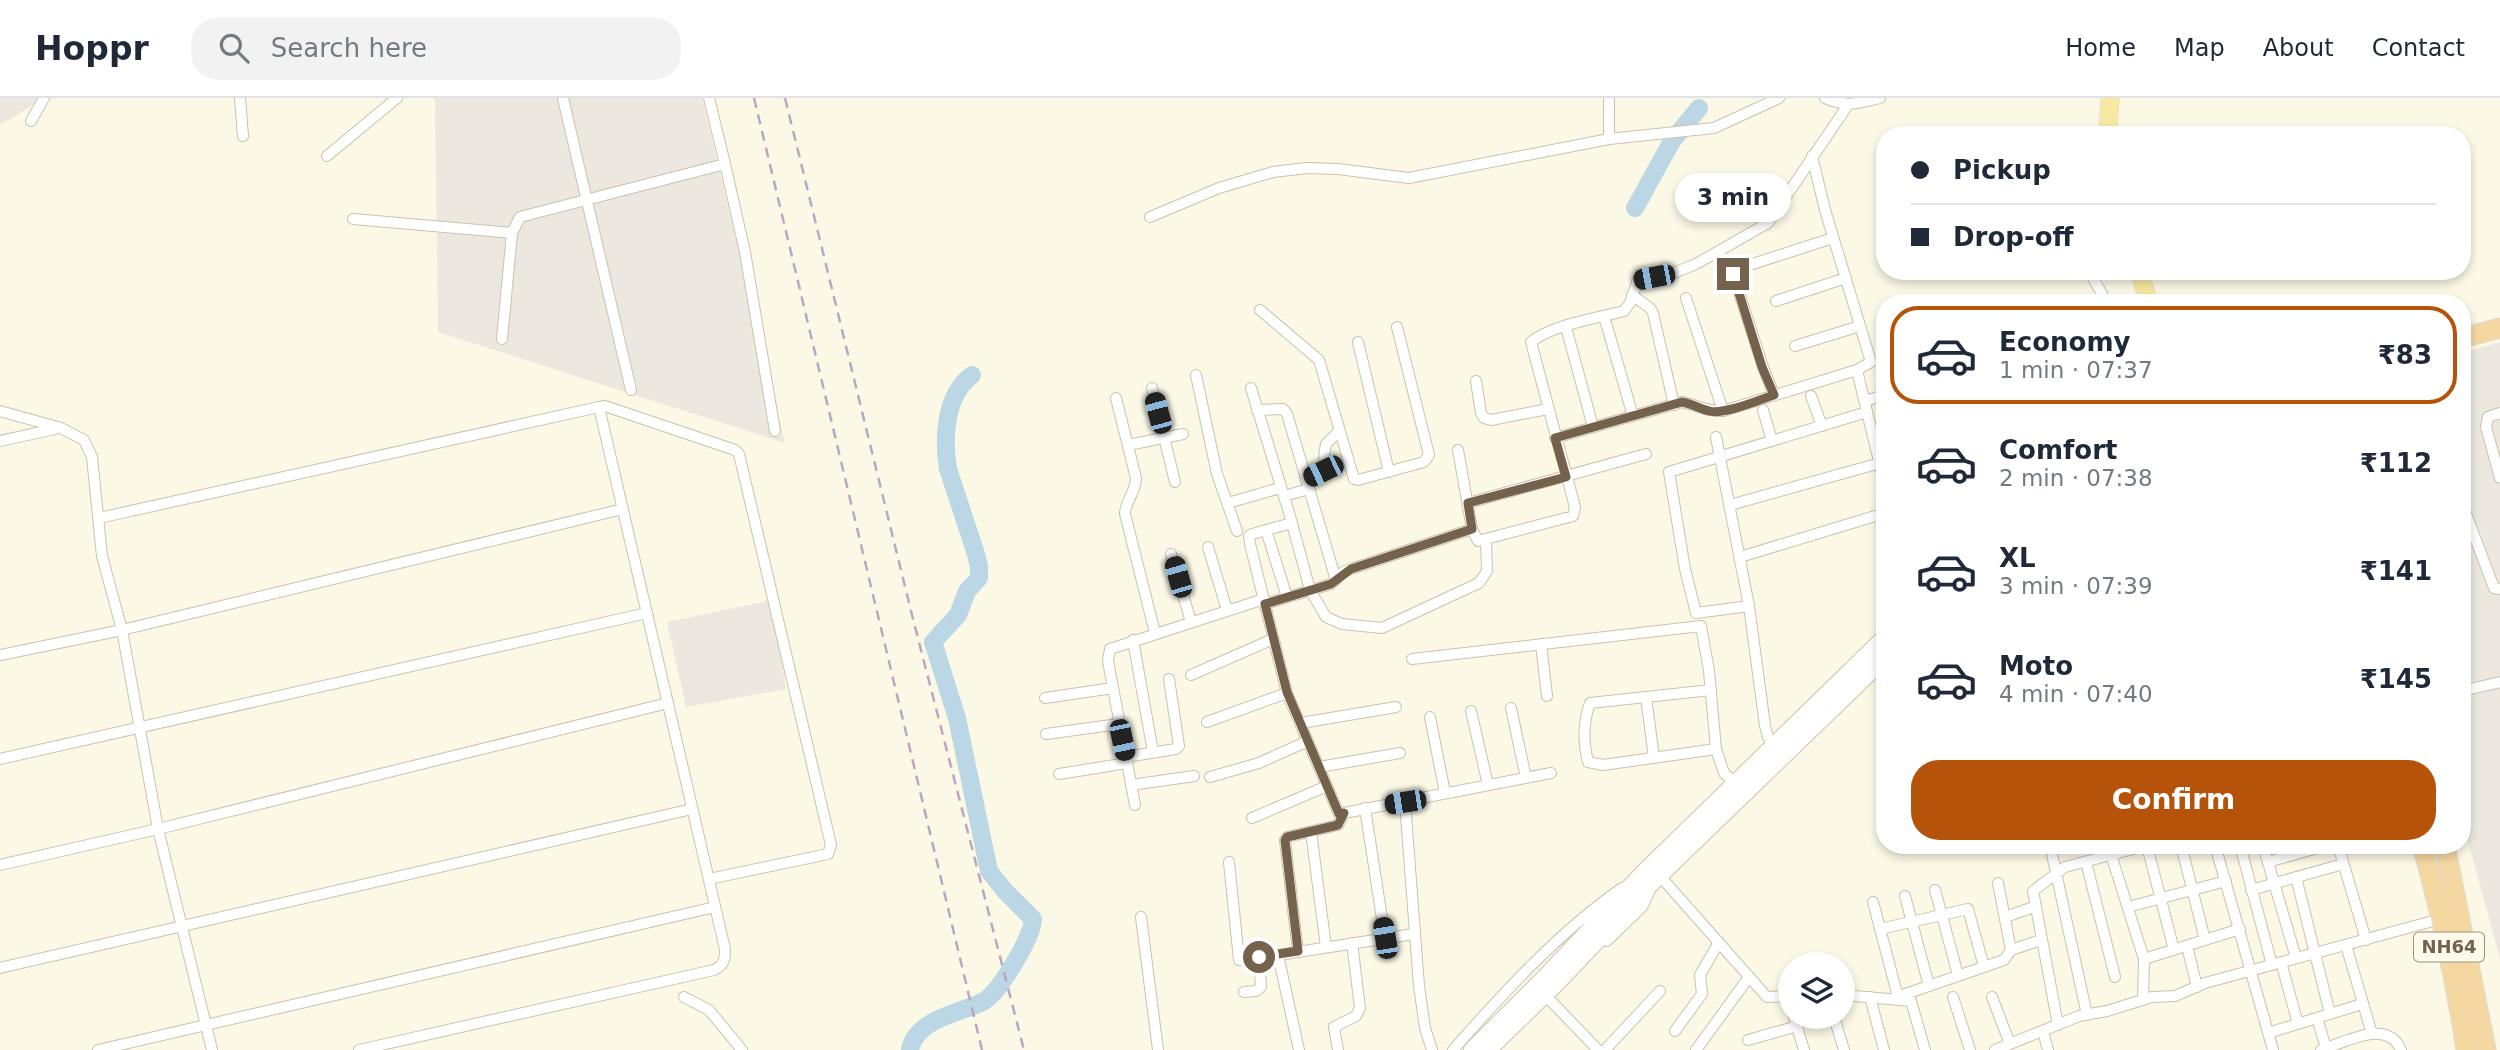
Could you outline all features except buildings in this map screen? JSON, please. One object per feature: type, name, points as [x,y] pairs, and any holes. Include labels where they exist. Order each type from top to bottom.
[{"type":"highway","points":[[2471,336],[2500,328]]},
{"type":"highway","points":[[2471,347],[2500,340]]},
{"type":"highway","name":"NH64","points":[[2426,854],[2451,917],[2486,1050]]},
{"type":"highway","name":"NH64","points":[[2446,854],[2453,968],[2466,1050]]},
{"type":"main road","points":[[2108,126],[2109,98]]},
{"type":"main road","points":[[1488,1050],[1612,915],[1863,668],[1876,650]]},
{"type":"main road","points":[[1653,875],[1735,783],[1766,764],[1774,745],[1863,668],[1876,662]]},
{"type":"main road","points":[[1472,1050],[1551,979]]},
{"type":"street","points":[[31,121],[44,98]]},
{"type":"street","points":[[240,98],[243,136]]},
{"type":"street","points":[[327,156],[397,98]]},
{"type":"street","points":[[563,98],[631,390]]},
{"type":"street","points":[[709,98],[745,252],[775,431]]},
{"type":"street","points":[[1609,98],[1609,139]]},
{"type":"street","points":[[1150,217],[1219,187],[1273,172],[1307,168],[1338,169],[1409,178],[1609,139],[1714,128],[1779,98]]},
{"type":"street","points":[[1825,98],[1848,105],[1880,98]]},
{"type":"street","points":[[1458,450],[1472,529],[1478,541],[1573,516],[1575,507],[1531,342],[1537,337],[1566,327],[1624,311],[1637,280],[1671,274],[1696,264],[1768,223],[1848,105]]},
{"type":"street","points":[[1555,438],[1682,402],[1711,412],[1723,411],[1857,370],[1871,362],[1833,238],[1812,156]]},
{"type":"street","points":[[502,339],[512,233],[520,218],[725,164]]},
{"type":"street","points":[[353,219],[512,233]]},
{"type":"street","points":[[1774,395],[1762,367],[1733,274],[1737,269],[1833,238]]},
{"type":"street","points":[[1776,301],[1846,278]]},
{"type":"street","points":[[1632,295],[1653,313],[1674,405]]},
{"type":"street","points":[[1686,298],[1723,411]]},
{"type":"street","points":[[1260,310],[1319,360],[1354,479],[1363,480],[1424,462],[1429,455],[1397,327]]},
{"type":"street","points":[[1605,316],[1633,416]]},
{"type":"street","points":[[1794,346],[1860,326]]},
{"type":"street","points":[[1566,327],[1593,427]]},
{"type":"street","points":[[1358,342],[1389,472]]},
{"type":"street","points":[[1857,370],[1876,447]]},
{"type":"street","points":[[1196,375],[1217,474],[1237,531]]},
{"type":"street","points":[[1476,381],[1484,418],[1491,420],[1548,409]]},
{"type":"street","points":[[1152,388],[1175,482]]},
{"type":"street","points":[[1251,388],[1310,590],[1326,617],[1342,624],[1382,628],[1479,583],[1487,571],[1486,541]]},
{"type":"street","points":[[1811,396],[1822,426]]},
{"type":"street","points":[[1116,398],[1136,478],[1135,491],[1125,506],[1125,514],[1155,633]]},
{"type":"street","points":[[1735,783],[1724,773],[1716,749],[1711,690],[1699,613],[1696,613],[1685,569],[1668,472],[1822,426],[1876,401]]},
{"type":"street","points":[[99,518],[605,406],[735,450],[739,454],[831,845],[828,854],[709,880]]},
{"type":"street","points":[[359,1050],[722,966],[725,955],[715,907],[599,407]]},
{"type":"street","points":[[1257,410],[1283,409],[1336,580]]},
{"type":"street","points":[[1763,410],[1772,441]]},
{"type":"street","points":[[0,411],[61,428],[84,440],[92,457],[102,556],[122,630],[158,829],[212,1050]]},
{"type":"street","points":[[2500,413],[2488,417],[2486,421],[2498,460],[2500,478]]},
{"type":"street","points":[[0,442],[61,428]]},
{"type":"street","points":[[1228,503],[1308,485],[1323,471],[1326,444],[1339,431]]},
{"type":"street","points":[[1128,445],[1183,435]]},
{"type":"street","points":[[1716,437],[1749,606],[1765,726],[1774,745]]},
{"type":"street","points":[[1468,503],[1646,454]]},
{"type":"street","points":[[1730,505],[1876,464]]},
{"type":"street","points":[[0,655],[122,630],[623,509]]},
{"type":"street","points":[[1740,557],[1876,516]]},
{"type":"street","points":[[1292,523],[1252,534],[1249,540],[1287,692],[1339,814],[1550,773]]},
{"type":"street","points":[[2471,527],[2494,588],[2500,589]]},
{"type":"street","points":[[1135,805],[1107,654],[1110,649],[1227,610],[1310,590],[1336,580],[1343,572],[1472,529]]},
{"type":"street","points":[[1266,530],[1287,597]]},
{"type":"street","points":[[1208,547],[1227,610]]},
{"type":"street","points":[[1171,554],[1191,622]]},
{"type":"street","points":[[1699,613],[1749,606]]},
{"type":"street","points":[[0,759],[647,613]]},
{"type":"street","points":[[1412,659],[1701,626]]},
{"type":"street","points":[[1191,675],[1273,639]]},
{"type":"street","points":[[1133,640],[1153,752]]},
{"type":"street","points":[[1541,644],[1547,696]]},
{"type":"street","points":[[1059,774],[1176,749],[1179,746],[1169,679]]},
{"type":"street","points":[[2471,689],[2500,682]]},
{"type":"street","points":[[1045,698],[1113,688]]},
{"type":"street","points":[[1711,690],[1590,703],[1586,715],[1584,747],[1588,762],[1603,765],[1716,749]]},
{"type":"street","points":[[1208,722],[1287,692]]},
{"type":"street","points":[[1646,697],[1654,758]]},
{"type":"street","points":[[0,864],[158,829],[668,703]]},
{"type":"street","points":[[1301,723],[1396,707]]},
{"type":"street","points":[[1511,708],[1526,778]]},
{"type":"street","points":[[1471,710],[1488,785]]},
{"type":"street","points":[[1430,717],[1445,793]]},
{"type":"street","points":[[1046,734],[1119,724]]},
{"type":"street","points":[[1210,777],[1250,766],[1308,741]]},
{"type":"street","points":[[1319,767],[1400,753]]},
{"type":"street","points":[[1131,785],[1195,776]]},
{"type":"street","points":[[1252,818],[1327,786]]},
{"type":"street","points":[[1405,802],[1414,934],[1425,1028],[1432,1050]]},
{"type":"street","points":[[1365,808],[1385,938]]},
{"type":"street","points":[[0,968],[692,809]]},
{"type":"street","points":[[1298,951],[1285,840],[1287,837],[1338,825],[1344,813]]},
{"type":"street","points":[[1311,832],[1326,947]]},
{"type":"street","points":[[2052,854],[2087,1014]]},
{"type":"street","points":[[2058,1025],[2033,891],[2065,867],[2103,854]]},
{"type":"street","points":[[2111,854],[2144,959],[2143,1000]]},
{"type":"street","points":[[2150,854],[2174,950]]},
{"type":"street","points":[[2183,854],[2205,940]]},
{"type":"street","points":[[2218,854],[2273,1050]]},
{"type":"street","points":[[2242,854],[2251,890],[2298,1024]]},
{"type":"street","points":[[2266,854],[2296,958]]},
{"type":"street","points":[[2268,862],[2296,854]]},
{"type":"street","points":[[2340,854],[2366,940]]},
{"type":"street","points":[[1229,862],[1239,960],[1414,934]]},
{"type":"street","points":[[2086,862],[2115,977]]},
{"type":"street","points":[[2251,890],[2343,864]]},
{"type":"street","points":[[1653,875],[1767,997],[1778,998]]},
{"type":"street","points":[[1498,1050],[1642,907],[1647,899],[1653,875]]},
{"type":"street","points":[[1453,1050],[1573,926],[1653,875]]},
{"type":"street","points":[[2297,877],[2330,1014]]},
{"type":"street","points":[[2128,906],[2225,881]]},
{"type":"street","points":[[1998,883],[2011,950]]},
{"type":"street","points":[[1935,890],[1958,975]]},
{"type":"street","points":[[1905,896],[1929,986]]},
{"type":"street","points":[[1873,902],[1895,998]]},
{"type":"street","points":[[97,1050],[715,907]]},
{"type":"street","points":[[2005,917],[2034,907]]},
{"type":"street","points":[[1880,929],[1964,908],[1970,911],[1984,967]]},
{"type":"street","points":[[1141,917],[1158,1050]]},
{"type":"street","points":[[1995,1050],[2087,1014],[2107,1011],[2152,997],[2175,996],[2197,986],[2276,963],[2451,917]]},
{"type":"street","points":[[2144,959],[2239,929]]},
{"type":"street","points":[[1895,998],[2004,960],[2011,950],[2041,940]]},
{"type":"street","points":[[1338,1050],[1334,1027],[1356,1016],[1360,1008],[1352,943]]},
{"type":"street","points":[[1675,1031],[1702,994],[1700,975],[1719,943]]},
{"type":"street","points":[[2346,945],[2372,1034]]},
{"type":"street","points":[[2187,946],[2197,986]]},
{"type":"street","points":[[1278,955],[1298,1050]]},
{"type":"street","points":[[1244,992],[1256,991],[1261,987],[1259,957]]},
{"type":"street","points":[[1696,1050],[1749,977]]},
{"type":"street","points":[[1605,1050],[1660,991]]},
{"type":"street","points":[[1855,996],[1911,1001],[1925,1050]]},
{"type":"street","points":[[684,997],[709,1010],[742,1050]]},
{"type":"street","points":[[1870,997],[1884,1050]]},
{"type":"street","points":[[1953,998],[1970,1050]]},
{"type":"street","points":[[1992,998],[2010,1044]]},
{"type":"street","points":[[1549,999],[1598,1050]]},
{"type":"street","points":[[2268,1033],[2362,1004]]},
{"type":"street","points":[[2317,1018],[2324,1049],[2348,1046],[2372,1034],[2384,1032],[2393,1037],[2401,1050]]},
{"type":"street","points":[[1748,1040],[1778,1028]]},
{"type":"street","points":[[1798,1029],[1804,1050]]},
{"type":"street","points":[[1838,1029],[1844,1050]]},
{"type":"street","points":[[2043,1031],[2048,1050]]},
{"type":"street","points":[[2494,1050],[2500,1048]]},
{"type":"shaded area","points":[[0,98],[44,98],[0,125]]},
{"type":"shaded area","points":[[435,98],[702,98],[785,443],[438,332]]},
{"type":"shaded area","points":[[2500,342],[2500,959],[2471,852],[2471,350]]},
{"type":"shaded area","points":[[772,600],[786,689],[686,707],[667,622]]},
{"type":"waterway","points":[[1635,208],[1672,141],[1699,108]]},
{"type":"waterway","points":[[910,1050],[914,1039],[930,1024],[974,1006],[990,996],[1021,950],[1033,919],[989,871],[957,718],[933,642],[958,615],[967,591],[979,578],[976,554],[948,469],[946,444],[951,405],[956,394],[972,375]]},
{"type":"railway","points":[[754,98],[982,1050]]},
{"type":"railway","points":[[785,98],[913,619],[1024,1050]]},
{"type":"route","points":[[1259,957],[1298,951],[1285,840],[1287,837],[1338,825],[1344,813],[1339,814],[1287,692],[1265,604],[1331,584],[1343,572],[1472,529],[1468,503],[1566,477],[1555,438],[1682,402],[1711,412],[1723,411],[1774,395],[1762,367],[1733,274]]}]
